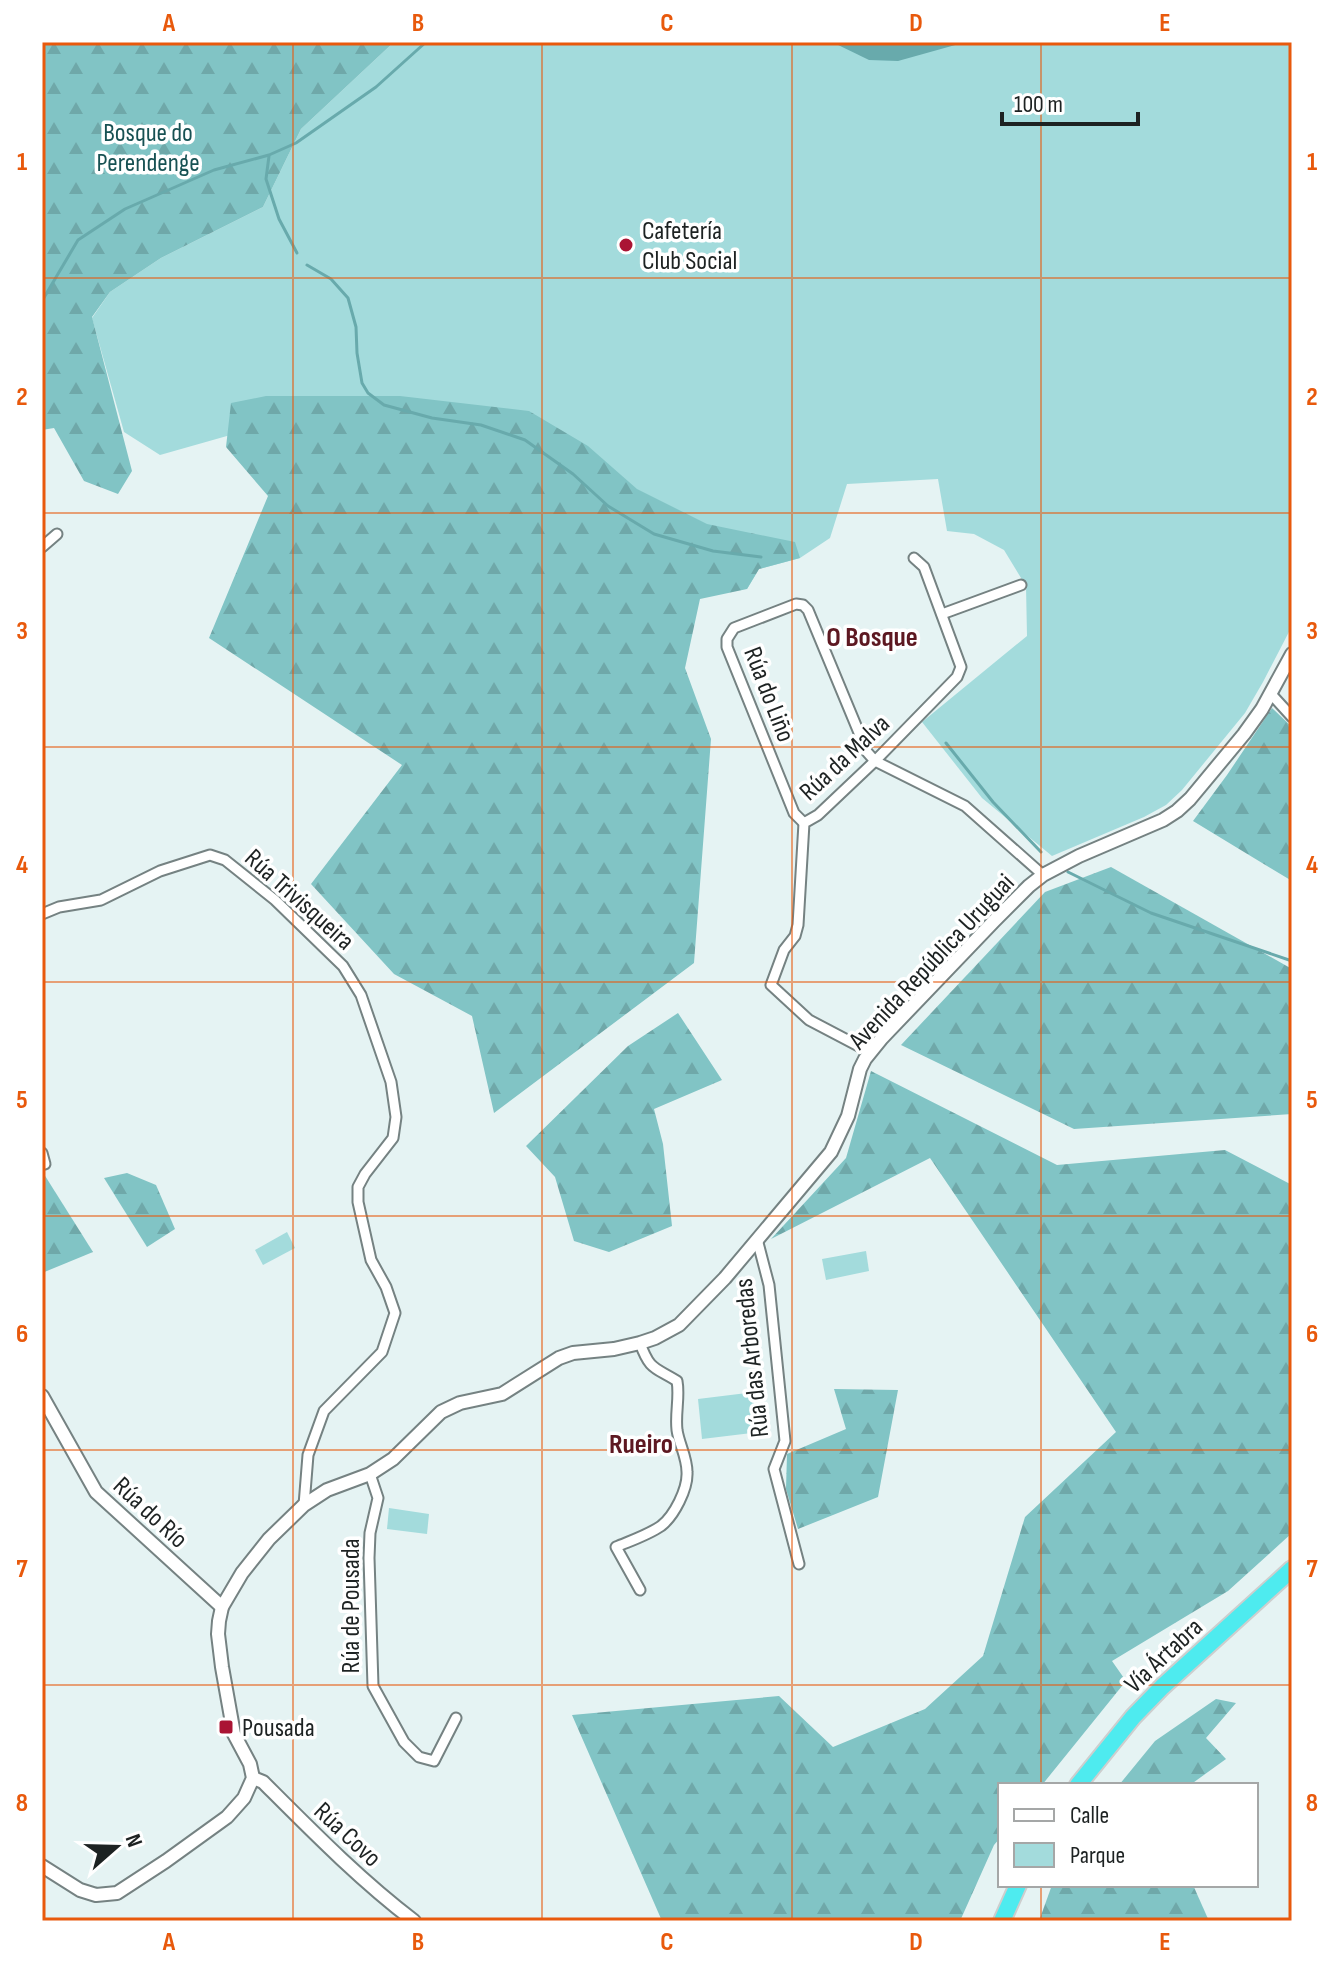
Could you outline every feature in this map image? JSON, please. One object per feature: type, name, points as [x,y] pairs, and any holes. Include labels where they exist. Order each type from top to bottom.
[{"type":"highway","name":"Vía Ártabra","points":[[1080,1783],[1133,1717],[1292,1569]]},
{"type":"highway","points":[[1002,1921],[1017,1887]]},
{"type":"street","points":[[42,547],[57,534]]},
{"type":"street","name":"Rúa da Malva","points":[[870,1052],[809,1020],[771,985],[784,950],[795,936],[798,925],[804,823],[818,815],[875,761],[957,677],[961,667],[924,567],[914,558]]},
{"type":"street","points":[[942,614],[1021,585]]},
{"type":"street","name":"Rúa do Liño","points":[[804,823],[794,813],[727,647],[727,639],[734,628],[796,604],[803,605],[808,610],[867,752],[875,761]]},
{"type":"street","name":"Avenida República Uruguai","points":[[253,1778],[250,1764],[234,1734],[218,1634],[222,1607],[269,1539],[304,1505],[327,1490],[370,1474],[393,1459],[441,1412],[460,1403],[502,1394],[547,1364],[573,1353],[640,1343],[679,1325],[709,1295],[831,1152],[848,1116],[860,1069],[870,1052],[910,1008],[1043,875],[1163,820],[1190,799],[1244,734],[1271,694],[1292,654]]},
{"type":"street","points":[[1271,694],[1292,717]]},
{"type":"street","points":[[875,761],[965,806],[1043,875]]},
{"type":"street","name":"Rúa Trivisqueira","points":[[42,914],[59,907],[101,900],[160,871],[210,855],[225,860],[275,900],[343,966],[361,995],[391,1082],[396,1117],[393,1138],[358,1187],[358,1202],[371,1260],[386,1287],[395,1313],[382,1352],[324,1411],[308,1455],[304,1505]]},
{"type":"street","points":[[42,1153],[45,1164]]},
{"type":"street","name":"Rúa das Arboredas","points":[[757,1239],[769,1285],[785,1441],[774,1469],[799,1564]]},
{"type":"street","points":[[640,1343],[650,1365],[677,1381],[677,1433],[687,1474],[678,1504],[662,1525],[616,1547],[640,1590]]},
{"type":"street","name":"Rúa do Río","points":[[42,1396],[96,1492],[222,1607]]},
{"type":"street","name":"Rúa de Pousada","points":[[370,1474],[378,1498],[370,1533],[369,1558],[373,1686],[404,1742],[419,1757],[434,1761],[456,1718]]},
{"type":"street","points":[[42,1866],[80,1890],[96,1895],[117,1893],[227,1817],[244,1798],[253,1778]]},
{"type":"street","name":"Rúa Covo","points":[[253,1778],[263,1782],[384,1898],[414,1921]]},
{"type":"green space","name":"Bosque do Perendenge","points":[[42,42],[394,42],[301,129],[263,207],[161,258],[110,292],[92,317],[132,471],[118,494],[84,481],[54,428],[42,430]]},
{"type":"green space","points":[[394,42],[1292,42],[1292,626],[1245,713],[1182,790],[1166,805],[1144,817],[1052,856],[982,798],[922,722],[1027,636],[1026,586],[1004,550],[974,534],[947,531],[938,479],[847,484],[830,538],[800,558],[759,569],[747,589],[276,422],[160,455],[124,432],[92,318],[110,292],[161,258],[263,207],[301,129]]},
{"type":"green space","points":[[266,396],[400,396],[529,411],[588,446],[637,489],[707,524],[795,542],[800,558],[759,569],[747,589],[700,599],[685,668],[711,739],[694,963],[494,1113],[472,1016],[394,974],[311,884],[402,765],[209,638],[268,496],[226,447],[231,403]]},
{"type":"green space","points":[[1272,708],[1292,727],[1292,881],[1193,821]]},
{"type":"green space","points":[[1111,867],[1292,969],[1292,1114],[1074,1129],[901,1045],[1045,892]]},
{"type":"green space","points":[[678,1013],[722,1080],[654,1109],[663,1144],[672,1226],[609,1252],[574,1241],[555,1177],[526,1146],[628,1046]]},
{"type":"green space","points":[[871,1071],[1057,1165],[1225,1150],[1292,1185],[1292,1533],[1228,1591],[1112,1661],[1126,1681],[1044,1783],[998,1783],[998,1840],[960,1921],[662,1921],[572,1715],[779,1696],[833,1747],[925,1709],[983,1656],[1025,1517],[1116,1432],[930,1158],[771,1239],[846,1158]]},
{"type":"green space","points":[[42,1171],[93,1252],[42,1273]]},
{"type":"green space","points":[[127,1173],[156,1185],[175,1229],[147,1247],[104,1178]]},
{"type":"green space","points":[[287,1232],[295,1248],[263,1265],[255,1250]]},
{"type":"green space","points":[[866,1251],[869,1271],[826,1280],[822,1259]]},
{"type":"green space","points":[[834,1389],[898,1390],[878,1497],[798,1529],[786,1489],[787,1454],[846,1429]]},
{"type":"green space","points":[[755,1392],[760,1432],[702,1439],[698,1399]]},
{"type":"green space","points":[[389,1508],[429,1514],[427,1534],[387,1529]]},
{"type":"green space","points":[[1216,1699],[1236,1703],[1206,1738],[1226,1759],[1193,1783],[1121,1783],[1155,1741]]},
{"type":"green space","points":[[1051,1887],[1194,1887],[1209,1921],[1039,1921]]},
{"type":"shaded area","points":[[832,42],[966,42],[898,61],[869,60]]},
{"type":"waterway","points":[[42,301],[78,240],[125,209],[214,170],[269,155],[296,143],[376,87],[426,42]]},
{"type":"waterway","points":[[269,156],[266,179],[279,219],[297,253]]},
{"type":"waterway","points":[[307,265],[331,279],[348,298],[356,327],[362,383],[368,393],[384,405],[432,418],[481,425],[525,440],[573,474],[608,506],[654,534],[713,551],[761,557]]},
{"type":"waterway","points":[[946,743],[993,802],[1041,852]]},
{"type":"waterway","points":[[1068,872],[1151,913],[1292,961]]},
{"type":"place","name":"Cafetería Club Social","points":[[626,245]]},
{"type":"place","name":"Pousada","points":[[226,1727]]},
{"type":"district","name":"O Bosque","points":[[872,636]]},
{"type":"district","name":"Rueiro","points":[[641,1443]]}]
